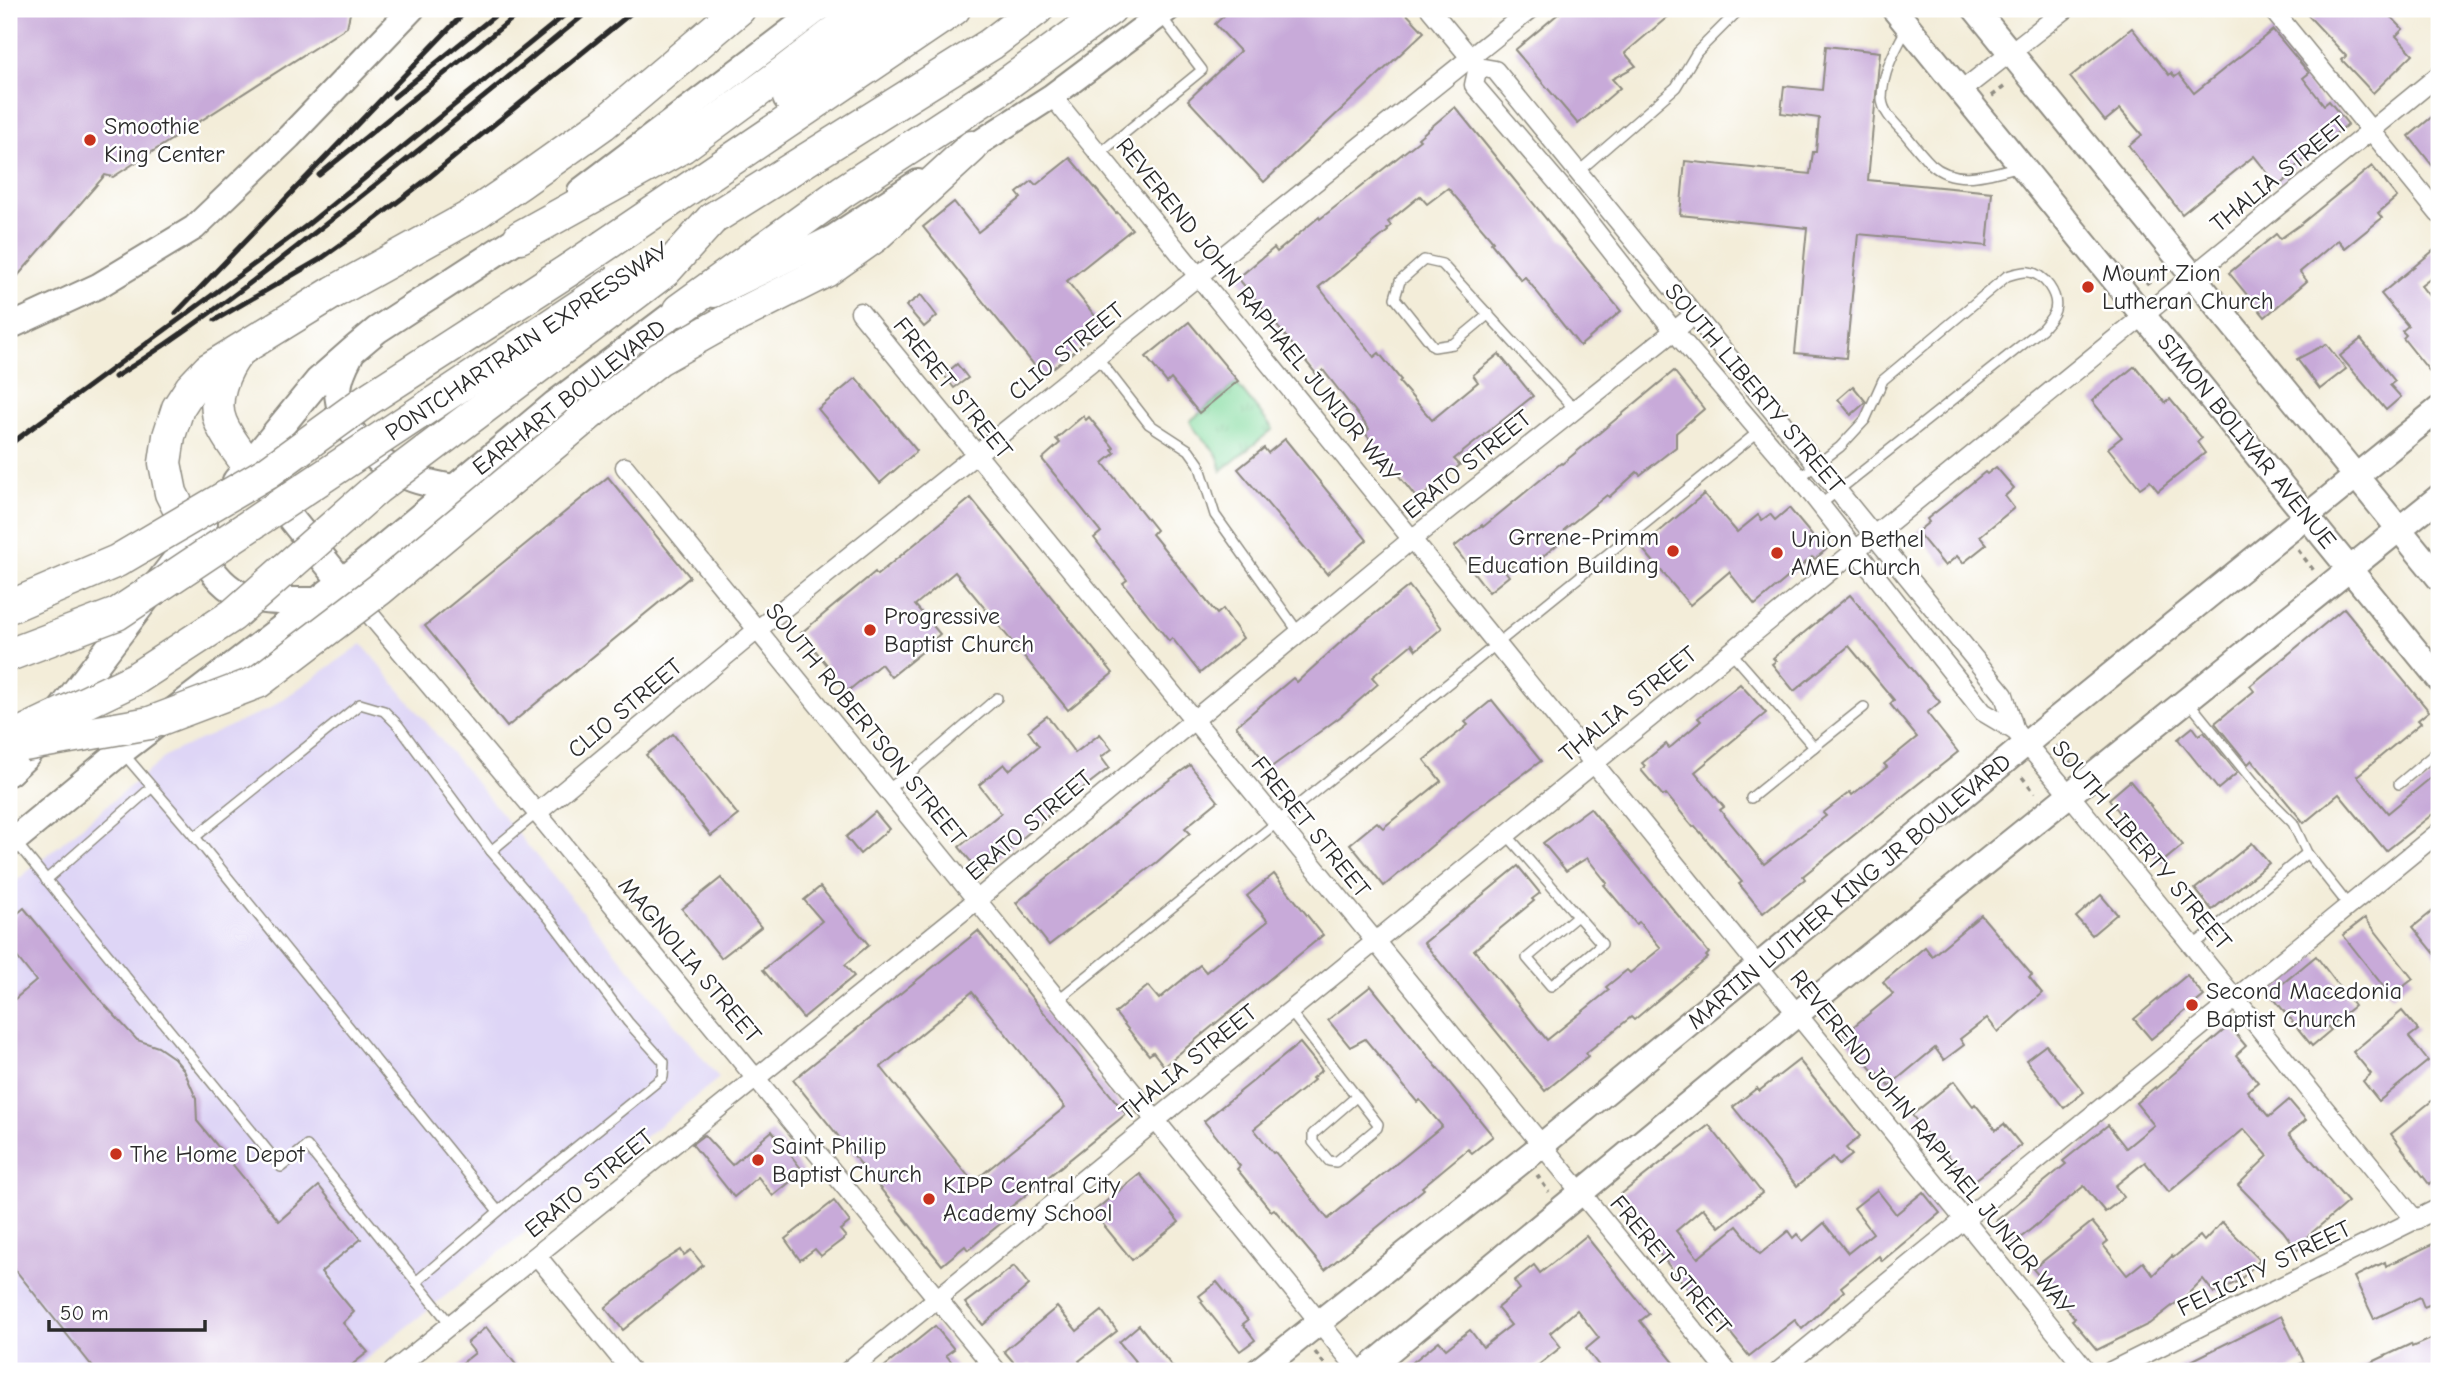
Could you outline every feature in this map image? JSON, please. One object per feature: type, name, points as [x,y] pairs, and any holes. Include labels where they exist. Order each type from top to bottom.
[{"type":"highway","points":[[192,537],[171,493],[165,463],[169,436],[178,408],[191,388],[209,369],[334,292],[473,215],[603,124],[738,9]]},
{"type":"highway","points":[[520,237],[682,147],[865,9]]},
{"type":"highway","points":[[570,269],[901,9]]},
{"type":"highway","name":"PONTCHARTRAIN EXPRESSWAY","points":[[9,607],[117,561],[268,472],[367,400],[570,269],[954,9]]},
{"type":"highway","name":"PONTCHARTRAIN EXPRESSWAY","points":[[9,655],[117,614],[712,219],[991,44],[1037,9]]},
{"type":"highway","points":[[680,310],[842,192],[958,118],[1110,9]]},
{"type":"highway","points":[[9,742],[23,745],[150,723],[258,682],[380,589],[659,359],[825,271],[874,237],[972,146]]},
{"type":"highway","points":[[9,742],[135,679],[233,615],[377,488],[665,271],[712,219]]},
{"type":"highway","points":[[248,465],[220,421],[218,394],[228,365],[238,352],[251,342]]},
{"type":"main road","points":[[9,772],[26,756],[248,465],[318,381],[377,330],[520,237]]},
{"type":"main road","name":"EARHART BOULEVARD","points":[[11,842],[122,751],[342,582],[555,404],[680,310]]},
{"type":"main road","points":[[352,351],[343,368],[338,390],[341,409],[349,428],[361,444],[382,463],[404,475],[454,488]]},
{"type":"main road","points":[[248,465],[342,582]]},
{"type":"main road","points":[[192,537],[210,569],[226,587],[243,596],[269,601],[318,601]]},
{"type":"street","points":[[9,327],[98,286],[194,228],[289,137],[412,9]]},
{"type":"street","points":[[520,237],[819,9]]},
{"type":"street","name":"SOUTH LIBERTY STREET","points":[[1430,9],[1475,62],[1495,70],[2004,695],[2020,737]]},
{"type":"street","name":"CLIO STREET","points":[[537,813],[757,630],[1198,275],[1475,62],[1531,9]]},
{"type":"street","points":[[1975,9],[2439,578]]},
{"type":"street","points":[[1971,97],[2011,53],[2066,9]]},
{"type":"street","points":[[2272,9],[2439,214]]},
{"type":"street","name":"EARHART BOULEVARD","points":[[680,310],[738,285],[834,237],[1052,96],[1164,12]]},
{"type":"street","name":"SIMON BOLIVAR AVENUE","points":[[1901,17],[1971,97],[2022,165],[2141,303],[2439,679]]},
{"type":"street","name":"SOUTH LIBERTY STREET","points":[[1475,62],[1474,85],[1562,188],[1674,331],[1799,478],[1983,712],[2020,737],[2069,794],[2237,997],[2416,1221]]},
{"type":"street","name":"THALIA STREET","points":[[848,1371],[1856,550],[2141,303],[2193,276],[2439,75]]},
{"type":"street","name":"REVEREND JOHN RAPHAEL JUNIOR WAY","points":[[1052,96],[2087,1371]]},
{"type":"street","name":"FRERET STREET","points":[[860,312],[1375,942],[1536,1157],[1579,1193],[1727,1371]]},
{"type":"street","name":"ERATO STREET","points":[[393,1371],[978,899],[1412,539],[1694,315]]},
{"type":"street","name":"MARTIN LUTHER KING JR BOULEVARD","points":[[1258,1371],[1536,1157],[2020,737],[2307,515],[2439,409]]},
{"type":"street","name":"SOUTH ROBERTSON STREET","points":[[625,467],[1359,1371]]},
{"type":"street","points":[[1366,1371],[1797,1014],[2439,497]]},
{"type":"street","name":"MAGNOLIA STREET","points":[[342,582],[537,813],[997,1371]]},
{"type":"street","points":[[1779,1371],[2439,832]]},
{"type":"street","name":"FELICITY STREET","points":[[2111,1371],[2439,1208]]},
{"type":"street","points":[[537,1256],[631,1371]]},
{"type":"lane","points":[[1578,172],[1676,87],[1697,52],[1740,9]]},
{"type":"lane","points":[[1099,153],[1202,70],[1164,12]]},
{"type":"lane","points":[[1901,17],[1883,85],[1882,103],[1891,119],[1933,165],[1942,171],[1958,176],[1981,176],[2022,165]]},
{"type":"lane","points":[[1489,314],[1453,344],[1434,347],[1395,298],[1399,281],[1424,260],[1442,264],[1489,314],[1575,410]]},
{"type":"lane","points":[[1799,478],[1840,447],[1864,420],[1883,380],[2007,276],[2028,271],[2040,276],[2050,287],[2055,311],[2042,329],[1820,505]]},
{"type":"lane","points":[[1097,357],[1149,424],[1189,450],[1199,464],[1215,514],[1299,633]]},
{"type":"lane","points":[[1059,999],[1758,432]]},
{"type":"lane","points":[[1731,652],[1814,747]]},
{"type":"lane","points":[[888,789],[997,698]]},
{"type":"lane","points":[[2187,700],[2261,791],[2294,823],[2306,853],[2349,906]]},
{"type":"lane","points":[[195,837],[360,704],[384,711],[398,725],[491,852],[549,918],[628,1022],[664,1062],[663,1077],[498,1211],[416,1282]]},
{"type":"lane","points":[[1751,798],[1864,707]]},
{"type":"lane","points":[[2399,785],[2439,750]]},
{"type":"lane","points":[[122,751],[498,1211]]},
{"type":"lane","points":[[46,880],[151,788]]},
{"type":"lane","points":[[491,852],[537,813]]},
{"type":"lane","points":[[1507,835],[1602,944],[1551,986],[1527,958],[1577,916]]},
{"type":"lane","points":[[11,842],[46,880],[281,1167],[307,1146],[451,1325]]},
{"type":"lane","points":[[2194,945],[2306,853]]},
{"type":"lane","points":[[1290,1011],[1357,1096],[1378,1124],[1377,1128],[1336,1162],[1329,1161],[1314,1142],[1312,1134],[1357,1096]]},
{"type":"path","points":[[1971,97],[2014,79]]},
{"type":"path","points":[[2141,303],[2167,266]]},
{"type":"path","points":[[2295,547],[2318,576]]},
{"type":"path","points":[[2055,743],[2072,763]]},
{"type":"path","points":[[2016,769],[2036,794]]},
{"type":"path","points":[[1536,1157],[1555,1200]]},
{"type":"path","points":[[1311,1348],[1330,1371]]},
{"type":"shaded area","points":[[362,644],[719,1078],[351,1371],[9,1371],[9,887],[170,753],[269,709]]},
{"type":"green space","points":[[1236,383],[1273,429],[1221,471],[1217,455],[1190,421]]},
{"type":"building","name":"Smoothie King Center","points":[[9,9],[351,9],[347,27],[113,177],[105,175],[9,286]]},
{"type":"building","points":[[1231,9],[1402,9],[1424,32],[1264,182],[1188,100],[1240,51],[1215,24]]},
{"type":"building","points":[[1564,9],[1677,9],[1625,53],[1636,66],[1612,79],[1620,88],[1578,124],[1515,50]]},
{"type":"building","points":[[2302,9],[2384,9],[2403,29],[2396,36],[2413,54],[2373,93],[2342,60],[2346,56]]},
{"type":"building","points":[[2132,28],[2169,75],[2171,73],[2175,77],[2179,74],[2194,93],[2273,30],[2309,73],[2303,78],[2324,105],[2329,101],[2348,124],[2289,172],[2292,175],[2278,186],[2254,156],[2182,214],[2129,146],[2142,135],[2120,109],[2105,121],[2070,77]]},
{"type":"building","points":[[1826,46],[1880,52],[1868,180],[1992,192],[1987,246],[1858,234],[1846,358],[1795,353],[1807,228],[1680,215],[1685,161],[1810,174],[1813,152],[1816,152],[1819,118],[1781,113],[1784,86],[1822,90]]},
{"type":"building","points":[[1455,107],[1621,311],[1580,346],[1525,277],[1521,280],[1491,243],[1493,241],[1448,188],[1427,204],[1420,196],[1388,222],[1391,226],[1388,231],[1319,287],[1374,357],[1379,353],[1401,380],[1399,382],[1432,420],[1478,382],[1473,375],[1499,354],[1533,396],[1454,459],[1460,465],[1418,500],[1365,433],[1369,429],[1323,370],[1317,375],[1238,278],[1274,248],[1277,252],[1319,217],[1320,219],[1420,140],[1418,138]]},
{"type":"building","points":[[2439,111],[2439,174],[2409,136]]},
{"type":"building","points":[[1070,158],[1132,229],[1067,281],[1104,327],[1043,376],[923,227],[954,202],[978,232],[1021,198],[1017,193],[1032,181],[1036,185]]},
{"type":"building","points":[[2372,166],[2397,197],[2378,213],[2382,218],[2345,248],[2338,240],[2300,272],[2307,281],[2265,317],[2229,273],[2276,234],[2280,239],[2301,224]]},
{"type":"building","points":[[2439,246],[2439,272],[2421,286],[2439,308],[2439,383],[2403,338],[2406,335],[2402,331],[2408,326],[2381,294]]},
{"type":"building","points":[[921,295],[937,316],[924,327],[906,306]]},
{"type":"building","points":[[1189,322],[1238,381],[1199,413],[1171,379],[1167,383],[1146,357]]},
{"type":"building","points":[[2361,339],[2395,381],[2390,385],[2401,397],[2386,410],[2340,356]]},
{"type":"building","points":[[2326,344],[2346,369],[2320,389],[2297,359]]},
{"type":"building","points":[[957,364],[968,378],[954,388],[944,375]]},
{"type":"building","points":[[2135,366],[2165,403],[2170,399],[2202,438],[2197,442],[2205,453],[2158,491],[2150,481],[2140,488],[2108,448],[2122,437],[2092,401]]},
{"type":"building","points":[[1674,371],[1704,409],[1676,433],[1676,447],[1640,475],[1637,472],[1609,497],[1607,495],[1565,529],[1563,540],[1532,565],[1502,567],[1509,576],[1489,592],[1454,547],[1562,464]]},
{"type":"building","points":[[856,378],[917,451],[880,483],[818,409]]},
{"type":"building","points":[[1853,386],[1866,402],[1851,415],[1838,399]]},
{"type":"building","points":[[1083,416],[1086,420],[1089,417],[1114,448],[1112,449],[1115,453],[1103,463],[1156,530],[1152,534],[1217,614],[1223,609],[1243,638],[1200,673],[1172,638],[1169,641],[1123,583],[1127,580],[1094,538],[1101,532],[1042,459],[1060,443],[1056,439]]},
{"type":"building","points":[[1285,439],[1367,540],[1327,574],[1238,469],[1264,448],[1268,453]]},
{"type":"building","points":[[1996,467],[2014,488],[2005,496],[2014,508],[1980,536],[1987,544],[1963,563],[1957,556],[1945,566],[1917,532],[1929,522],[1927,519],[1985,472],[1987,474]]},
{"type":"building","points":[[608,477],[690,577],[507,727],[425,626]]},
{"type":"building","points":[[1704,494],[1737,532],[1758,515],[1762,520],[1770,514],[1775,520],[1789,508],[1827,549],[1815,559],[1812,557],[1755,605],[1729,572],[1690,605],[1641,547]]},
{"type":"building","points":[[971,498],[1113,673],[1068,710],[955,572],[915,605],[940,634],[933,643],[891,677],[881,664],[848,691],[801,633]]},
{"type":"building","points":[[1409,586],[1442,628],[1416,650],[1412,644],[1372,677],[1378,684],[1340,717],[1270,768],[1236,726],[1293,678],[1297,682],[1352,632]]},
{"type":"building","points":[[1850,595],[1940,702],[1927,713],[1958,752],[1803,876],[1805,879],[1763,913],[1739,884],[1742,882],[1695,826],[1693,827],[1666,794],[1663,796],[1641,770],[1645,766],[1642,763],[1666,744],[1669,748],[1672,746],[1701,721],[1698,718],[1740,684],[1766,713],[1695,772],[1724,807],[1720,810],[1764,864],[1826,816],[1823,813],[1850,792],[1852,795],[1887,767],[1884,764],[1917,737],[1890,704],[1894,700],[1849,646],[1794,691],[1772,664],[1776,661],[1773,658]]},
{"type":"building","points":[[2344,608],[2429,711],[2418,720],[2421,723],[2357,776],[2388,813],[2439,771],[2439,809],[2386,851],[2339,794],[2304,823],[2252,760],[2248,764],[2215,723],[2254,691],[2250,686]]},
{"type":"building","points":[[1492,700],[1541,761],[1472,812],[1384,886],[1350,844],[1377,822],[1383,828],[1441,781],[1424,760],[1468,725],[1465,722]]},
{"type":"building","points":[[1047,716],[1075,753],[1100,734],[1112,749],[1101,757],[1109,768],[980,873],[959,847],[1001,813],[979,785],[1004,764],[1009,770],[1039,746],[1028,731]]},
{"type":"building","points":[[2193,727],[2199,735],[2204,732],[2237,773],[2218,789],[2178,739]]},
{"type":"building","points":[[673,734],[738,815],[711,836],[646,755]]},
{"type":"building","points":[[1190,765],[1218,801],[1185,828],[1190,833],[1157,862],[1049,945],[1016,903]]},
{"type":"building","points":[[2130,781],[2183,845],[2160,864],[2109,799]]},
{"type":"building","points":[[1590,808],[1709,953],[1706,956],[1708,958],[1634,1020],[1631,1017],[1586,1053],[1588,1056],[1545,1091],[1424,943],[1518,866],[1540,893],[1532,899],[1534,901],[1474,950],[1547,1040],[1609,990],[1606,987],[1627,970],[1630,973],[1661,948],[1639,922],[1636,924],[1604,885],[1607,883],[1587,858],[1566,871],[1543,843]]},
{"type":"building","points":[[875,812],[889,829],[860,854],[846,837]]},
{"type":"building","points":[[2252,843],[2269,863],[2212,910],[2195,889]]},
{"type":"building","points":[[1274,874],[1323,935],[1164,1066],[1153,1052],[1149,1055],[1115,1013],[1148,986],[1159,999],[1200,965],[1206,972],[1268,921],[1247,896]]},
{"type":"building","points":[[721,878],[761,927],[721,958],[682,909]]},
{"type":"building","points":[[820,887],[869,945],[845,965],[854,976],[803,1018],[763,970],[822,921],[804,900]]},
{"type":"building","points":[[2101,895],[2117,914],[2092,935],[2076,917]]},
{"type":"building","points":[[2439,906],[2439,959],[2413,927]]},
{"type":"building","name":"The Home Depot","points":[[24,908],[137,1040],[158,1047],[174,1058],[184,1070],[196,1098],[197,1121],[279,1221],[319,1186],[361,1239],[321,1272],[354,1312],[343,1323],[368,1352],[344,1371],[96,1371],[9,1262],[9,1004],[36,981],[9,947],[9,921]]},
{"type":"building","points":[[1981,915],[2032,975],[2029,977],[2042,993],[1998,1032],[1987,1018],[1960,1039],[1964,1045],[1944,1060],[1935,1048],[1889,1086],[1878,1073],[1876,1075],[1843,1035],[1893,994],[1883,982],[1925,947],[1932,956]]},
{"type":"building","points":[[2365,918],[2413,979],[2391,996],[2343,935]]},
{"type":"building","points":[[978,931],[1126,1114],[1001,1215],[1005,1220],[968,1250],[965,1246],[942,1265],[793,1080]],"holes":[[[972,992],[1065,1107],[973,1182],[881,1067]]]},
{"type":"building","points":[[2316,956],[2354,1006],[2328,1027],[2331,1030],[2312,1046],[2270,994]]},
{"type":"building","points":[[2187,975],[2204,996],[2151,1039],[2134,1019]]},
{"type":"building","points":[[1371,986],[1493,1136],[1472,1153],[1468,1149],[1422,1187],[1424,1189],[1325,1270],[1274,1209],[1271,1211],[1237,1169],[1240,1166],[1204,1121],[1300,1043],[1322,1070],[1312,1078],[1314,1080],[1254,1129],[1328,1219],[1442,1126],[1420,1100],[1417,1102],[1365,1039],[1350,1047],[1328,1020]]},
{"type":"building","points":[[2402,1011],[2418,1030],[2409,1037],[2428,1061],[2379,1101],[2363,1081],[2371,1074],[2353,1052]]},
{"type":"building","points":[[2229,1026],[2246,1046],[2236,1055],[2258,1082],[2247,1091],[2269,1117],[2289,1100],[2306,1120],[2289,1134],[2348,1202],[2308,1236],[2311,1240],[2297,1250],[2283,1231],[2238,1185],[2268,1156],[2244,1129],[2169,1192],[2145,1162],[2115,1186],[2124,1197],[2105,1212],[2084,1186],[2014,1243],[1996,1221],[2066,1164],[2063,1161],[2108,1125],[2126,1148],[2154,1125],[2136,1103]]},
{"type":"building","points":[[2046,1045],[2084,1092],[2064,1108],[2026,1060]]},
{"type":"building","points":[[1799,1060],[1860,1136],[1846,1148],[1852,1155],[1839,1165],[1833,1157],[1797,1186],[1733,1107]]},
{"type":"building","points":[[1954,1081],[1996,1130],[2004,1124],[2021,1145],[1971,1183],[1947,1154],[1944,1156],[1912,1115]]},
{"type":"building","points":[[2439,1095],[2439,1175],[2429,1184],[2391,1134]]},
{"type":"building","points":[[1709,1125],[1762,1193],[1719,1227],[1703,1208],[1676,1231],[1698,1258],[1737,1226],[1760,1254],[1788,1231],[1793,1238],[1797,1234],[1803,1241],[1824,1223],[1848,1253],[1873,1233],[1854,1208],[1877,1190],[1896,1214],[1923,1192],[1940,1213],[1882,1261],[1879,1256],[1841,1287],[1844,1291],[1802,1329],[1795,1320],[1749,1356],[1696,1291],[1692,1294],[1615,1199]]},
{"type":"building","name":"Saint Philip Baptist Church","points":[[772,1131],[803,1171],[773,1196],[758,1177],[734,1197],[692,1144],[704,1135],[732,1165]]},
{"type":"building","points":[[1140,1174],[1179,1222],[1132,1260],[1093,1212]]},
{"type":"building","points":[[834,1201],[850,1222],[840,1230],[846,1237],[821,1256],[815,1249],[800,1260],[785,1239]]},
{"type":"building","points":[[2092,1222],[2108,1241],[2103,1245],[2127,1275],[2143,1262],[2153,1275],[2172,1256],[2173,1258],[2200,1236],[2204,1241],[2222,1222],[2260,1260],[2239,1281],[2214,1293],[2203,1279],[2182,1300],[2149,1324],[2097,1350],[2072,1320],[2075,1318],[2033,1269]]},
{"type":"building","points":[[1586,1236],[1649,1314],[1640,1321],[1681,1371],[1603,1371],[1586,1349],[1599,1338],[1577,1310],[1550,1333],[1561,1347],[1531,1371],[1402,1371],[1439,1341],[1446,1349],[1470,1330],[1483,1347],[1511,1325],[1497,1308],[1520,1289],[1514,1281],[1534,1265],[1540,1273]]},
{"type":"building","points":[[2439,1241],[2439,1301],[2424,1307],[2420,1297],[2374,1319],[2354,1277],[2385,1262],[2386,1266]]},
{"type":"building","points":[[681,1250],[684,1255],[691,1250],[703,1265],[623,1330],[605,1308],[659,1264]]},
{"type":"building","points":[[1014,1266],[1029,1285],[983,1325],[965,1303]]},
{"type":"building","points":[[1217,1282],[1248,1320],[1243,1324],[1255,1340],[1240,1351],[1199,1296]]},
{"type":"building","points":[[1057,1307],[1077,1331],[1102,1311],[1117,1331],[1079,1361],[1087,1371],[1035,1371],[1030,1364],[1021,1371],[1004,1351]]},
{"type":"building","points":[[2281,1316],[2304,1362],[2286,1371],[2171,1371]]},
{"type":"building","points":[[1139,1325],[1176,1371],[1143,1371],[1119,1342]]},
{"type":"building","points":[[935,1326],[954,1349],[946,1355],[959,1371],[879,1371]]},
{"type":"building","points":[[486,1327],[521,1371],[452,1371],[475,1353],[467,1343]]},
{"type":"building","points":[[2439,1335],[2439,1371],[2353,1371],[2411,1344],[2412,1347]]},
{"type":"railway","points":[[176,313],[468,9]]},
{"type":"railway","points":[[394,97],[503,9]]},
{"type":"railway","points":[[319,175],[524,9]]},
{"type":"railway","points":[[9,445],[306,226],[572,9]]},
{"type":"railway","points":[[115,377],[195,324],[272,266],[591,9]]},
{"type":"railway","points":[[215,320],[322,258],[357,233],[636,9]]},
{"type":"place","name":"Smoothie King Center","points":[[90,140]]},
{"type":"place","name":"Mount Zion Lutheran Church","points":[[2088,287]]},
{"type":"place","name":"Grrene-Primm Education Building","points":[[1673,551]]},
{"type":"place","name":"Union Bethel AME Church","points":[[1777,553]]},
{"type":"place","name":"Progressive Baptist Church","points":[[870,630]]},
{"type":"place","name":"Second Macedonia Baptist Church","points":[[2192,1005]]},
{"type":"place","name":"The Home Depot","points":[[116,1154]]},
{"type":"place","name":"Saint Philip Baptist Church","points":[[758,1160]]},
{"type":"place","name":"KIPP Central City Academy School","points":[[929,1199]]}]
